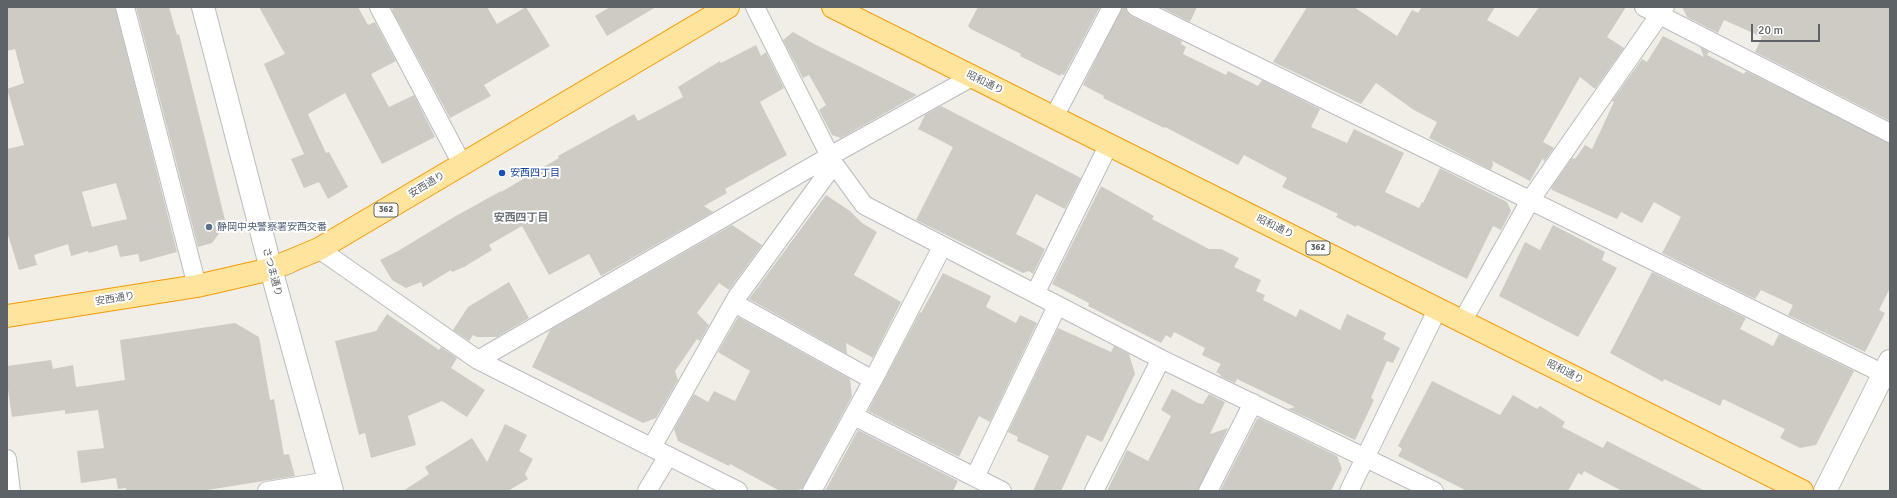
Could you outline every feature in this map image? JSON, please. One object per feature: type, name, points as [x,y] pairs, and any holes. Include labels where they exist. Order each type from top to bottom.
[{"type":"highway","name":"昭和通り","points":[[833,7],[1463,320],[1802,491]]},
{"type":"highway","name":"安西通り","points":[[7,316],[197,286],[271,269]]},
{"type":"main road","name":"さつま通り","points":[[203,7],[271,269],[331,486]]},
{"type":"main road","points":[[271,269],[319,249],[728,7]]},
{"type":"main road","points":[[1825,491],[1888,370]]},
{"type":"street","points":[[125,7],[197,286]]},
{"type":"street","points":[[379,7],[462,164]]},
{"type":"street","points":[[755,7],[832,160],[864,205],[942,247],[1161,359],[1434,491]]},
{"type":"street","points":[[1054,117],[1112,7]]},
{"type":"street","points":[[1136,7],[1888,370]]},
{"type":"street","points":[[1463,320],[1531,199],[1656,10],[1890,133]]},
{"type":"street","points":[[478,360],[832,160],[972,77]]},
{"type":"street","points":[[1035,294],[1109,144]]},
{"type":"street","points":[[652,448],[734,302],[832,160]]},
{"type":"street","points":[[812,491],[854,416],[942,247]]},
{"type":"street","points":[[319,249],[478,360],[738,491]]},
{"type":"street","points":[[734,302],[873,380]]},
{"type":"street","points":[[975,477],[1057,306]]},
{"type":"street","points":[[1349,491],[1438,308]]},
{"type":"street","points":[[1094,491],[1161,359]]},
{"type":"street","points":[[1208,491],[1253,403]]},
{"type":"street","points":[[854,416],[1002,491]]},
{"type":"street","points":[[647,491],[668,456]]},
{"type":"street","points":[[7,460],[11,491]]},
{"type":"street","points":[[267,491],[331,486]]},
{"type":"building","points":[[7,7],[115,7],[177,252],[140,262],[138,254],[120,257],[117,245],[89,253],[88,251],[71,256],[68,244],[34,255],[37,265],[19,270],[7,232],[7,149],[24,145],[7,89],[24,83],[15,49],[7,51]],"holes":[[[116,183],[127,219],[92,227],[82,192]]]},
{"type":"building","points":[[136,7],[169,7],[177,35],[179,34],[226,224],[212,243],[198,247]]},
{"type":"building","points":[[259,7],[358,7],[368,25],[375,22],[396,61],[371,74],[389,107],[414,95],[435,137],[382,164],[345,93],[308,114],[326,153],[329,152],[348,187],[328,199],[319,182],[304,188],[291,159],[304,154],[264,64],[285,54]]},
{"type":"building","points":[[393,7],[487,7],[497,24],[526,7],[550,46],[484,85],[491,96],[450,118],[392,10]]},
{"type":"building","points":[[610,7],[656,7],[607,36],[595,16]]},
{"type":"building","points":[[978,7],[1100,7],[1064,75],[1061,74],[1060,76],[1020,56],[1021,54],[971,29],[968,26]]},
{"type":"building","points":[[1122,7],[1126,7],[1127,12],[1131,16],[1182,41],[1181,44],[1186,47],[1183,54],[1226,75],[1228,71],[1258,86],[1262,80],[1320,109],[1311,127],[1347,143],[1354,129],[1404,153],[1385,192],[1419,208],[1422,202],[1423,203],[1440,168],[1507,202],[1511,211],[1501,230],[1493,226],[1467,279],[1357,225],[1356,227],[1336,217],[1338,214],[1282,187],[1287,178],[1244,155],[1238,165],[1165,127],[1164,128],[1103,98],[1104,96],[1083,85]]},
{"type":"building","points":[[1160,7],[1197,7],[1190,22]]},
{"type":"building","points":[[1307,7],[1354,7],[1397,36],[1412,10],[1418,13],[1422,7],[1495,7],[1487,20],[1518,37],[1539,7],[1626,7],[1607,37],[1624,48],[1595,89],[1580,77],[1543,142],[1554,148],[1544,162],[1543,158],[1530,181],[1492,161],[1493,165],[1491,170],[1429,138],[1437,122],[1414,110],[1376,83],[1361,104],[1273,62]]},
{"type":"building","points":[[1682,7],[1890,7],[1890,121],[1755,52],[1762,37],[1724,20],[1718,33],[1687,17]]},
{"type":"building","points":[[793,32],[917,95],[841,138],[832,135],[819,110],[826,105],[809,75],[803,78],[783,40]]},
{"type":"building","points":[[1663,36],[1704,57],[1700,47],[1709,52],[1707,55],[1744,74],[1746,71],[1890,143],[1890,288],[1879,310],[1885,313],[1865,352],[1788,315],[1793,305],[1761,290],[1755,299],[1662,253],[1681,217],[1654,202],[1642,223],[1621,212],[1617,219],[1552,190],[1551,188],[1572,158],[1575,159],[1585,145],[1592,149],[1614,102],[1612,101],[1642,59],[1647,62]]},
{"type":"building","points":[[756,45],[761,56],[766,52],[784,88],[760,102],[787,155],[725,189],[727,193],[704,206],[713,212],[601,276],[589,254],[549,275],[522,226],[489,245],[492,250],[464,267],[452,272],[451,270],[423,287],[421,282],[406,288],[392,280],[380,260],[398,251],[454,217],[501,192],[559,158],[558,156],[634,114],[638,121],[683,97],[678,87],[720,61],[721,63]]},
{"type":"building","points":[[941,106],[1081,178],[1065,209],[1036,194],[1016,234],[1045,249],[1033,274],[1029,271],[1023,273],[916,220],[953,147],[918,129],[925,115]]},
{"type":"building","points":[[1101,186],[1154,216],[1152,219],[1209,249],[1221,249],[1239,258],[1234,267],[1261,280],[1256,291],[1265,295],[1263,300],[1296,317],[1300,309],[1340,330],[1347,314],[1386,333],[1383,339],[1400,348],[1393,363],[1387,361],[1371,398],[1374,400],[1355,440],[1288,409],[1295,407],[1237,379],[1235,383],[1220,376],[1221,375],[1216,372],[1221,364],[1202,355],[1205,348],[1174,332],[1171,338],[1166,335],[1161,343],[1088,306],[1089,303],[1052,284]]},
{"type":"building","points":[[826,195],[850,211],[862,223],[877,232],[854,275],[901,302],[873,358],[846,343],[847,354],[749,299]]},
{"type":"building","points":[[732,225],[762,245],[729,290],[719,283],[697,313],[709,325],[700,341],[697,339],[675,371],[678,380],[656,418],[643,423],[532,367],[550,330]]},
{"type":"building","points":[[1553,225],[1605,252],[1602,260],[1617,268],[1578,337],[1499,296],[1525,242],[1540,250]]},
{"type":"building","points":[[1652,272],[1746,318],[1740,329],[1773,346],[1779,334],[1854,371],[1816,445],[1800,448],[1780,438],[1785,429],[1723,399],[1720,406],[1664,379],[1663,382],[1610,353]]},
{"type":"building","points":[[943,273],[991,296],[986,307],[1016,323],[1020,315],[1037,323],[990,422],[979,416],[959,457],[868,411],[920,312],[921,313]]},
{"type":"building","points":[[509,282],[529,318],[497,337],[477,337],[473,335],[469,341],[453,330],[468,307]]},
{"type":"building","points":[[387,314],[439,350],[441,347],[457,358],[451,368],[485,390],[467,417],[442,401],[408,416],[416,445],[371,458],[365,433],[359,435],[335,341],[376,331]]},
{"type":"building","points":[[738,317],[850,379],[852,396],[802,489],[794,491],[780,491],[730,464],[729,466],[678,441],[674,429],[694,394],[708,402],[714,391],[735,401],[750,371],[718,352]]},
{"type":"building","points":[[235,323],[259,337],[270,400],[274,399],[284,455],[289,454],[295,476],[201,491],[126,491],[126,488],[118,489],[116,478],[81,483],[77,451],[104,448],[98,410],[65,414],[65,410],[12,417],[7,383],[7,366],[51,360],[53,369],[73,365],[76,387],[125,380],[120,340]]},
{"type":"building","points":[[1058,328],[1111,352],[1114,346],[1129,354],[1135,374],[1102,442],[1087,435],[1061,491],[1033,491],[1049,456],[1017,441],[1018,437],[1008,432]]},
{"type":"building","points":[[1432,381],[1500,415],[1513,395],[1537,409],[1540,406],[1565,422],[1562,427],[1603,448],[1607,441],[1705,491],[1622,491],[1584,471],[1582,475],[1578,473],[1568,491],[1467,491],[1398,456],[1402,449],[1398,446]]},
{"type":"building","points":[[1172,389],[1198,403],[1203,404],[1209,394],[1225,402],[1210,434],[1228,428],[1198,491],[1107,491],[1127,450],[1148,461],[1171,416],[1161,410]]},
{"type":"building","points":[[1259,418],[1337,456],[1342,469],[1331,491],[1220,491],[1257,419]]},
{"type":"building","points":[[505,424],[527,435],[519,451],[533,459],[525,474],[528,479],[508,491],[403,491],[429,474],[425,467],[472,438],[487,462]]},
{"type":"building","points":[[858,430],[958,481],[953,491],[825,491]]},
{"type":"place","name":"安西四丁目","points":[[502,173]]},
{"type":"place","name":"静岡中央警察署安西交番","points":[[209,227]]},
{"type":"district","name":"安西四丁目","points":[[521,218]]}]
